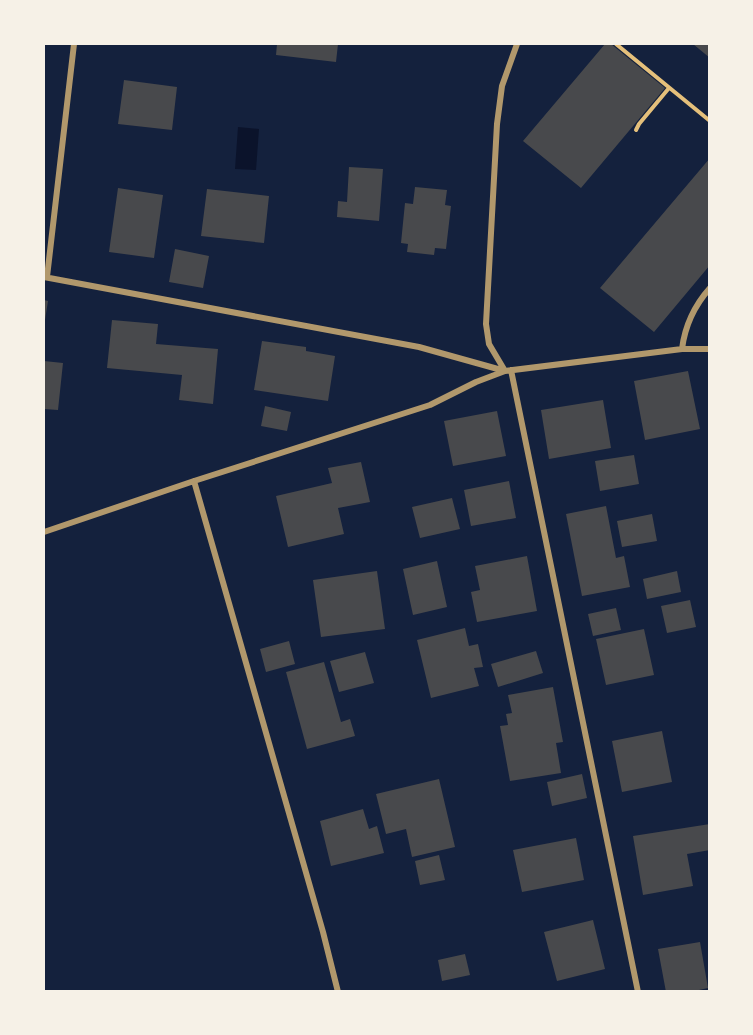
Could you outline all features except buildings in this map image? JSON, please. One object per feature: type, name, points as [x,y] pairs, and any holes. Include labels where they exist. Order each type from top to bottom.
[{"type":"street","points":[[74,44],[45,277],[419,347],[508,371]]},
{"type":"street","points":[[516,44],[502,86],[497,124],[486,324],[489,344],[508,371],[638,992]]},
{"type":"street","points":[[682,349],[685,330],[698,302],[710,288]]},
{"type":"street","points":[[44,532],[430,405],[476,382],[508,371],[682,349],[710,348]]},
{"type":"street","points":[[194,481],[323,932],[338,992]]},
{"type":"path","points":[[616,44],[710,121]]},
{"type":"path","points":[[636,130],[669,88]]},
{"type":"water","points":[[238,127],[259,129],[256,170],[235,169]]}]
